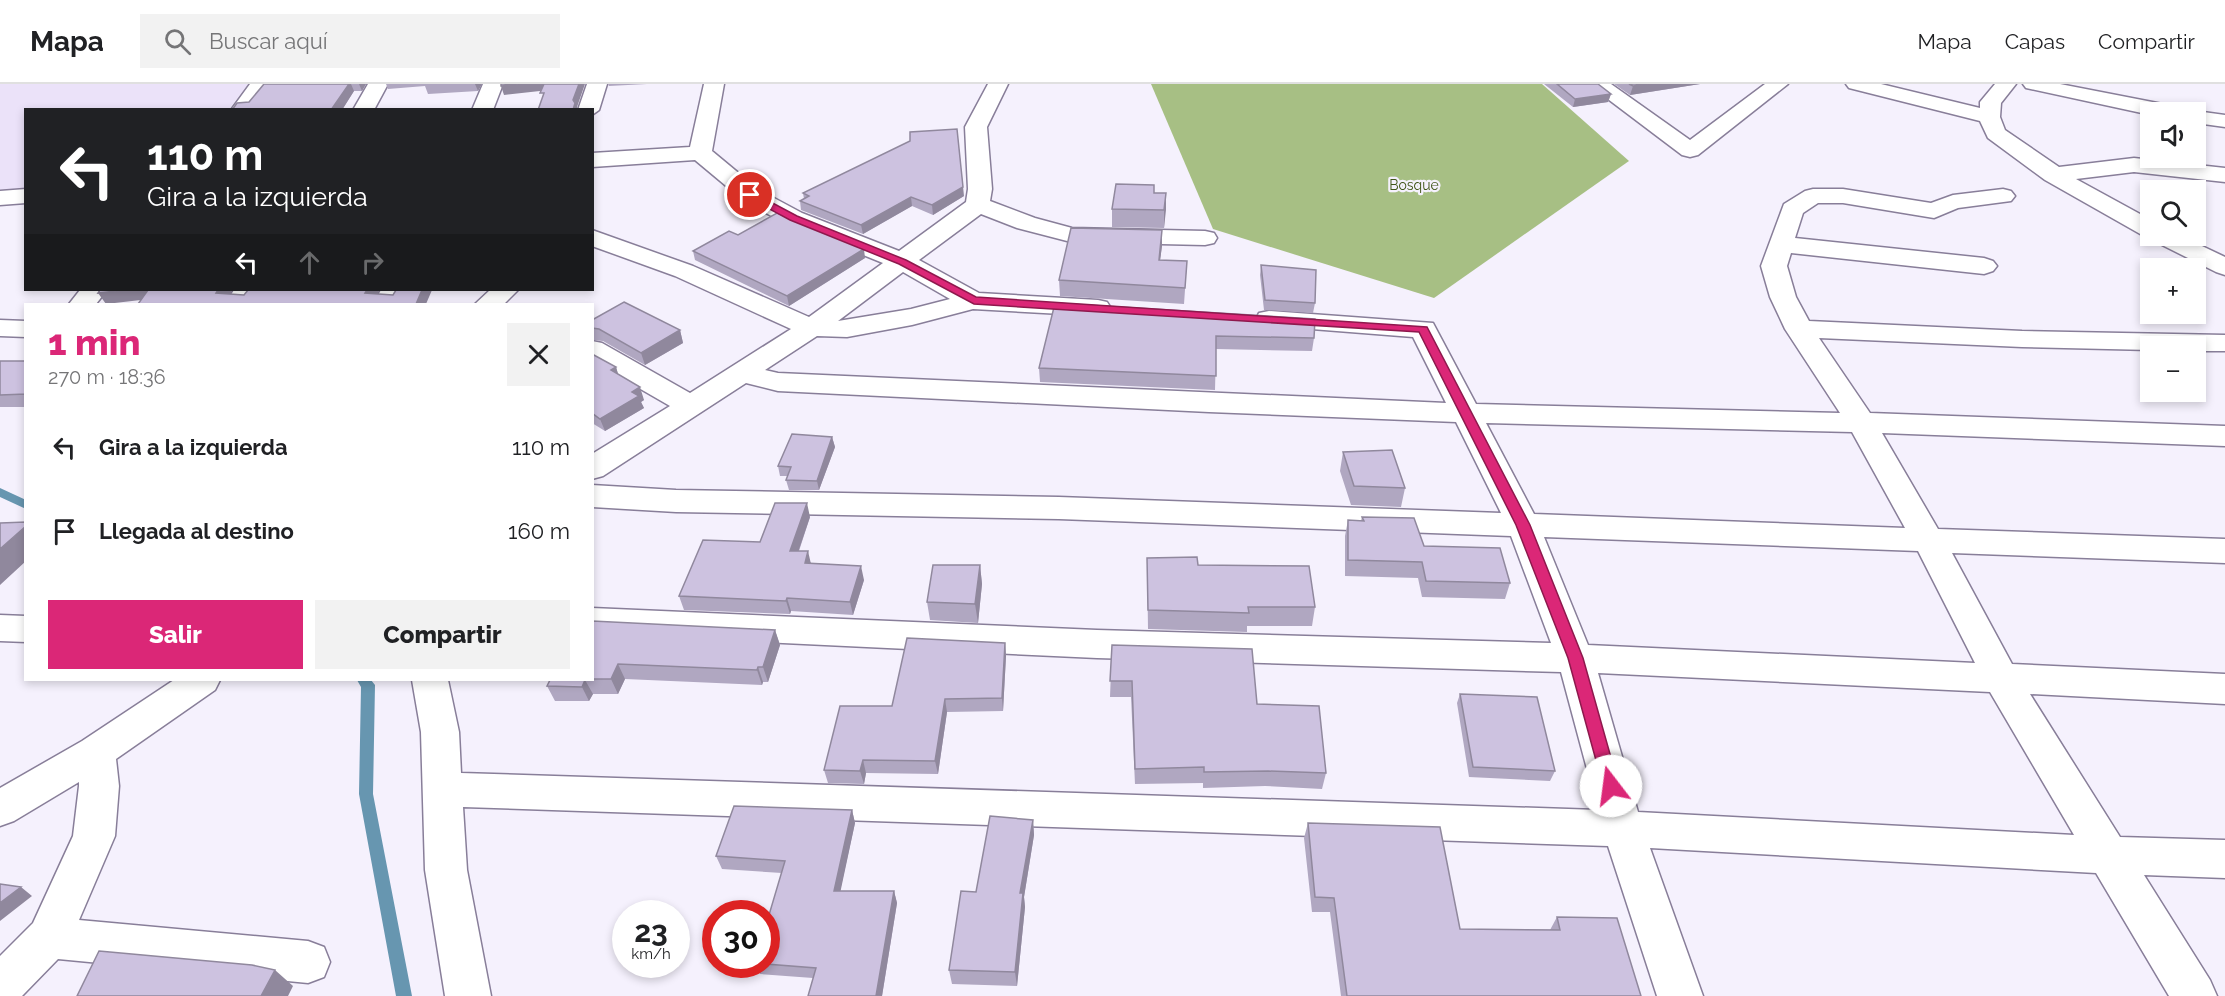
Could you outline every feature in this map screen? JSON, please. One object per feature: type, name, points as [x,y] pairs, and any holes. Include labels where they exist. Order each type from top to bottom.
[{"type":"street","points":[[243,108],[261,84]]},
{"type":"street","points":[[364,108],[378,84]]},
{"type":"street","points":[[483,108],[493,84]]},
{"type":"street","points":[[589,108],[597,84]]},
{"type":"street","points":[[700,153],[714,84]]},
{"type":"street","points":[[594,468],[811,328],[978,205],[980,189],[975,127],[998,84]]},
{"type":"street","points":[[1598,84],[1690,150],[1778,84]]},
{"type":"street","points":[[1856,84],[1989,117]]},
{"type":"street","points":[[2006,84],[1991,102],[1989,117],[1996,133],[2054,175],[2140,224]]},
{"type":"street","points":[[2033,84],[2140,107]]},
{"type":"street","points":[[2206,118],[2225,121]]},
{"type":"street","points":[[594,160],[700,153],[759,200],[793,218],[903,262],[974,301]]},
{"type":"street","points":[[2054,175],[2134,165],[2225,175]]},
{"type":"street","points":[[0,198],[24,196]]},
{"type":"street","points":[[2003,196],[1953,202],[1934,211],[1843,196],[1812,196],[1792,209],[1774,266],[1783,297],[1798,329],[1861,422],[1928,539],[2002,680],[2194,996]]},
{"type":"street","points":[[978,205],[1026,224],[1071,235],[1205,238]]},
{"type":"street","points":[[594,238],[684,271],[811,328],[847,329],[912,317],[974,301],[1127,310]]},
{"type":"street","points":[[1781,244],[1984,266]]},
{"type":"street","points":[[2183,246],[2225,267]]},
{"type":"street","points":[[83,303],[93,291]]},
{"type":"street","points":[[489,303],[504,291]]},
{"type":"street","points":[[1245,318],[1423,329],[1523,525],[1575,658],[1623,829],[1680,996]]},
{"type":"street","points":[[0,328],[24,329]]},
{"type":"street","points":[[1798,329],[2022,339],[2225,344]]},
{"type":"street","points":[[594,350],[692,406]]},
{"type":"street","points":[[742,373],[778,382],[1465,413],[2069,428],[2225,436]]},
{"type":"street","points":[[594,496],[676,501],[1059,508],[2225,551]]},
{"type":"street","points":[[594,621],[1097,644],[1575,658],[2225,689]]},
{"type":"street","points":[[0,628],[24,629]]},
{"type":"street","points":[[0,808],[96,752],[201,681]]},
{"type":"street","points":[[430,681],[440,732],[446,870],[468,996]]},
{"type":"street","points":[[0,987],[49,938],[94,836],[99,786],[96,752]]},
{"type":"street","points":[[444,789],[1623,829],[2107,855],[2225,859]]},
{"type":"street","points":[[49,938],[308,962]]},
{"type":"shaded area","points":[[0,84],[248,84],[230,108],[24,108],[24,191],[0,193]]},
{"type":"green space","name":"Bosque","points":[[1151,84],[1542,84],[1629,161],[1434,298],[1213,229]]},
{"type":"building","points":[[264,84],[349,84],[332,108],[233,108],[237,103],[249,102]]},
{"type":"building","points":[[544,84],[579,84],[573,100],[574,108],[539,108],[544,93],[540,93]]},
{"type":"building","points":[[1557,84],[1598,84],[1611,94],[1575,99]]},
{"type":"building","points":[[957,129],[963,187],[932,205],[911,197],[861,225],[800,201],[809,196],[803,193],[910,141],[910,132]]},
{"type":"building","points":[[1116,184],[1154,185],[1154,193],[1166,193],[1164,210],[1112,209]]},
{"type":"building","points":[[777,213],[864,249],[787,296],[693,251],[729,231],[738,235]]},
{"type":"building","points":[[1071,228],[1162,230],[1159,260],[1187,261],[1185,288],[1059,280]]},
{"type":"building","points":[[1261,265],[1316,270],[1315,303],[1265,300]]},
{"type":"building","points":[[147,291],[217,291],[216,293],[244,295],[247,291],[366,291],[365,293],[393,295],[395,291],[422,291],[416,303],[139,303]]},
{"type":"building","points":[[624,302],[680,330],[641,353],[594,328],[594,319]]},
{"type":"building","points":[[1055,303],[1315,319],[1314,338],[1216,336],[1216,376],[1039,368]]},
{"type":"building","points":[[594,355],[616,367],[611,370],[640,387],[632,392],[639,396],[600,419],[594,414]]},
{"type":"building","points":[[0,361],[24,361],[24,394],[0,395]]},
{"type":"building","points":[[792,434],[832,437],[817,481],[786,480],[791,467],[778,466]]},
{"type":"building","points":[[1392,450],[1405,488],[1354,486],[1343,452]]},
{"type":"building","points":[[775,503],[807,503],[790,551],[808,551],[805,563],[861,566],[850,602],[679,596],[703,540],[760,542]]},
{"type":"building","points":[[1362,517],[1414,518],[1424,546],[1500,548],[1510,583],[1426,581],[1422,562],[1348,560],[1348,520],[1364,521]]},
{"type":"building","points":[[24,522],[24,528],[0,549],[0,523]]},
{"type":"building","points":[[1197,557],[1198,565],[1309,566],[1315,607],[1248,607],[1249,613],[1148,610],[1147,558]]},
{"type":"building","points":[[933,565],[980,565],[975,604],[927,602]]},
{"type":"building","points":[[594,621],[775,630],[763,667],[758,667],[757,670],[618,664],[611,679],[594,679]]},
{"type":"building","points":[[907,638],[1005,643],[1002,698],[945,699],[935,761],[863,760],[860,771],[824,770],[840,706],[892,706]]},
{"type":"building","points":[[1112,645],[1252,649],[1257,704],[1319,706],[1326,773],[1204,772],[1204,767],[1135,769],[1132,681],[1110,681]]},
{"type":"building","points":[[550,681],[585,681],[582,687],[547,686]]},
{"type":"building","points":[[1460,694],[1537,697],[1555,771],[1473,767]]},
{"type":"building","points":[[734,806],[852,810],[834,891],[894,891],[876,996],[808,996],[816,968],[780,965],[780,900],[773,900],[785,861],[716,856]]},
{"type":"building","points":[[990,816],[1033,820],[1020,893],[1023,893],[1015,972],[949,970],[961,891],[976,892]]},
{"type":"building","points":[[1308,823],[1440,827],[1460,929],[1560,930],[1557,917],[1617,918],[1641,996],[1347,996],[1334,898],[1315,897]]},
{"type":"building","points":[[0,884],[21,887],[0,903]]},
{"type":"building","points":[[99,951],[252,965],[275,970],[261,996],[77,996]]},
{"type":"waterway","points":[[0,492],[24,504]]},
{"type":"waterway","points":[[364,681],[368,685],[366,794],[404,996]]},
{"type":"route","points":[[750,195],[793,218],[903,262],[974,301],[1423,329],[1523,525],[1575,658],[1611,786]]}]
